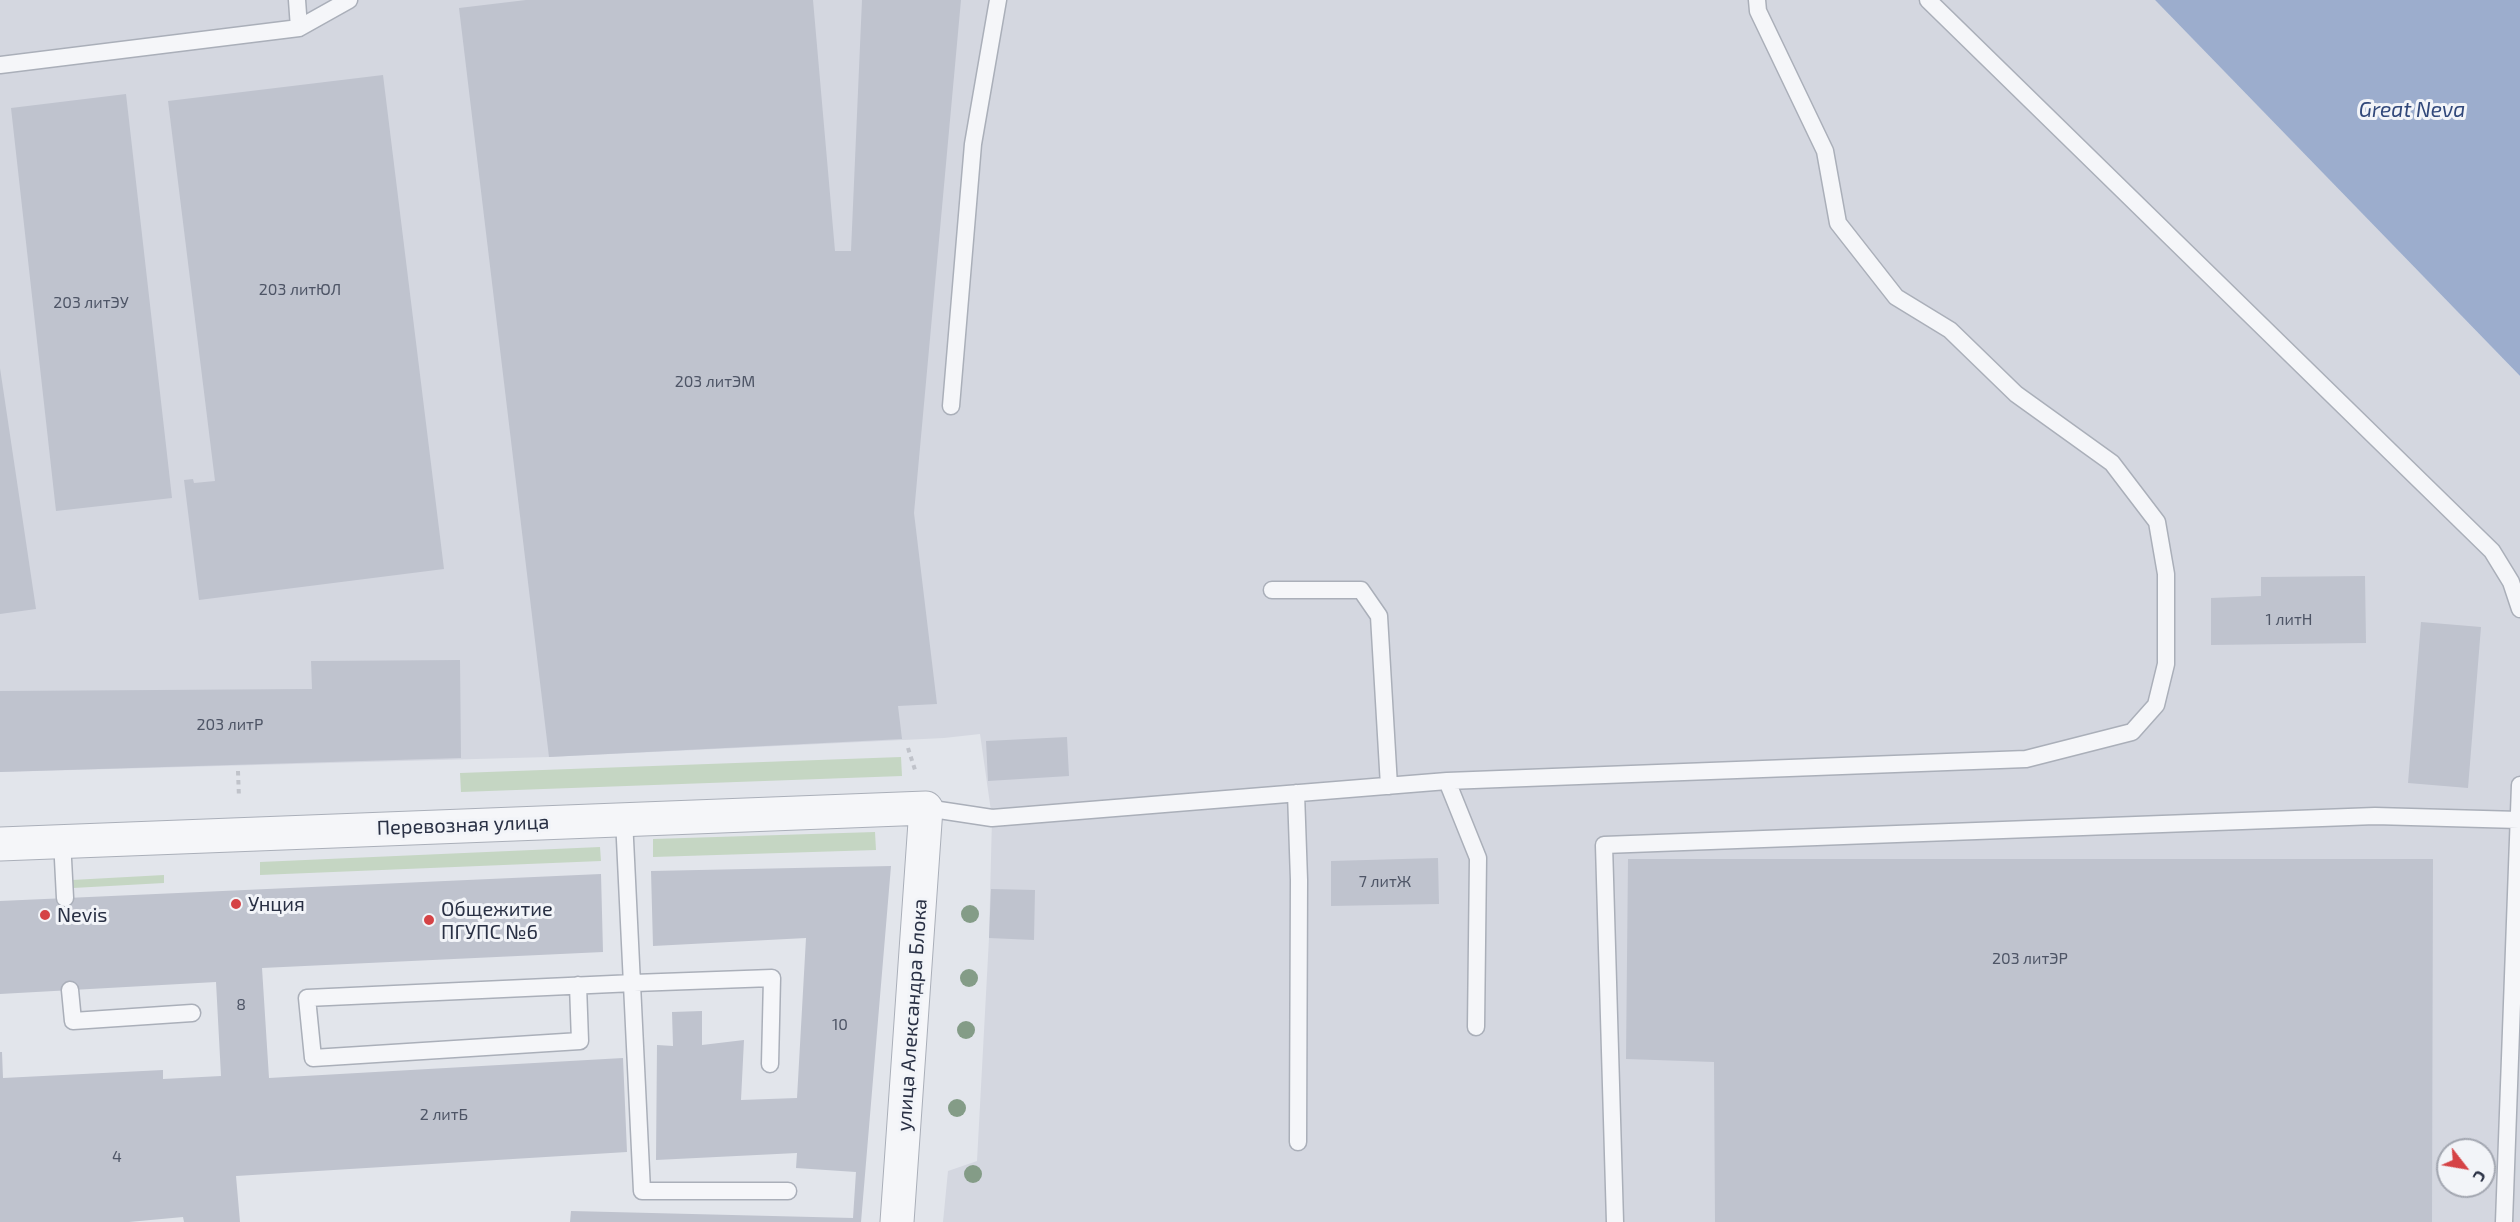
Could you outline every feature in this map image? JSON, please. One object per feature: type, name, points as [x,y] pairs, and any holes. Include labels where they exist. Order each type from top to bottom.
[{"type":"street","name":"Перевозная улица","points":[[0,844],[926,808]]},
{"type":"street","name":"улица Александра Блока","points":[[897,1222],[926,808]]},
{"type":"lane","points":[[297,0],[300,28]]},
{"type":"lane","points":[[0,65],[300,28],[349,0]]},
{"type":"lane","points":[[951,406],[973,144],[998,0]]},
{"type":"lane","points":[[926,808],[992,818],[1447,781],[2026,759],[2132,732],[2156,705],[2166,664],[2166,574],[2157,522],[2112,463],[2016,394],[1950,330],[1896,297],[1838,223],[1825,151],[1758,11],[1756,0]]},
{"type":"lane","points":[[1928,0],[2492,551],[2511,582],[2520,609]]},
{"type":"lane","points":[[1272,590],[1361,590],[1378,616],[1389,786]]},
{"type":"lane","points":[[1447,781],[1478,858],[1476,1027]]},
{"type":"lane","points":[[2504,1222],[2520,785]]},
{"type":"lane","points":[[1296,793],[1299,880],[1298,1142]]},
{"type":"lane","points":[[1615,1222],[1604,845],[2375,816],[2519,820]]},
{"type":"lane","points":[[624,819],[634,982],[642,1191],[788,1191]]},
{"type":"lane","points":[[62,840],[66,898]]},
{"type":"lane","points":[[579,985],[580,1041],[313,1058],[307,998],[634,982],[772,978],[770,1064]]},
{"type":"lane","points":[[70,990],[73,1021],[192,1013]]},
{"type":"shaded area","points":[[0,0],[2155,0],[2520,376],[2520,1222],[943,1222],[948,1171],[977,1161],[989,938],[992,818],[980,734],[944,738],[549,757],[0,772]]},
{"type":"green space","points":[[901,757],[902,776],[461,792],[460,773]]},
{"type":"green space","points":[[875,832],[876,850],[653,857],[653,839]]},
{"type":"green space","points":[[600,847],[601,861],[260,875],[260,862]]},
{"type":"green space","points":[[164,875],[164,883],[73,888],[72,880]]},
{"type":"water","name":"Great Neva","points":[[2155,0],[2520,0],[2520,376]]},
{"type":"building","points":[[526,0],[813,0],[835,251],[851,251],[862,0],[961,0],[914,513],[937,704],[898,706],[902,739],[549,757],[459,8]]},
{"type":"building","points":[[383,75],[444,569],[199,600],[184,480],[193,479],[194,483],[215,481],[168,101]]},
{"type":"building","points":[[126,94],[172,498],[56,511],[11,108]]},
{"type":"building","points":[[0,368],[36,609],[0,614]]},
{"type":"building","points":[[2365,576],[2366,643],[2211,645],[2211,598],[2261,596],[2261,577]]},
{"type":"building","points":[[2421,622],[2481,627],[2468,788],[2408,783]]},
{"type":"building","points":[[460,660],[461,758],[0,772],[0,691],[312,689],[311,661]]},
{"type":"building","points":[[1067,737],[1069,776],[988,781],[986,741]]},
{"type":"building","points":[[1438,858],[1439,904],[1331,906],[1331,861]]},
{"type":"building","points":[[1628,859],[2433,859],[2432,1222],[1715,1222],[1714,1062],[1626,1059]]},
{"type":"building","points":[[891,866],[861,1222],[570,1222],[571,1211],[853,1218],[856,1172],[796,1168],[797,1153],[656,1160],[657,1045],[673,1046],[672,1012],[702,1011],[702,1045],[744,1040],[741,1100],[797,1098],[806,938],[653,946],[651,871]]},
{"type":"building","points":[[601,874],[603,952],[262,968],[269,1078],[623,1058],[627,1152],[236,1176],[240,1222],[184,1222],[183,1217],[129,1222],[0,1222],[0,1052],[2,1052],[3,1078],[163,1070],[163,1079],[221,1076],[216,982],[0,994],[0,901]]},
{"type":"building","points":[[991,889],[1035,890],[1034,940],[989,938]]},
{"type":"place","name":"Унция","points":[[236,904]]},
{"type":"place","name":"Nevis","points":[[45,915]]},
{"type":"place","name":"Общежитие ПГУПС №6","points":[[429,920]]}]
